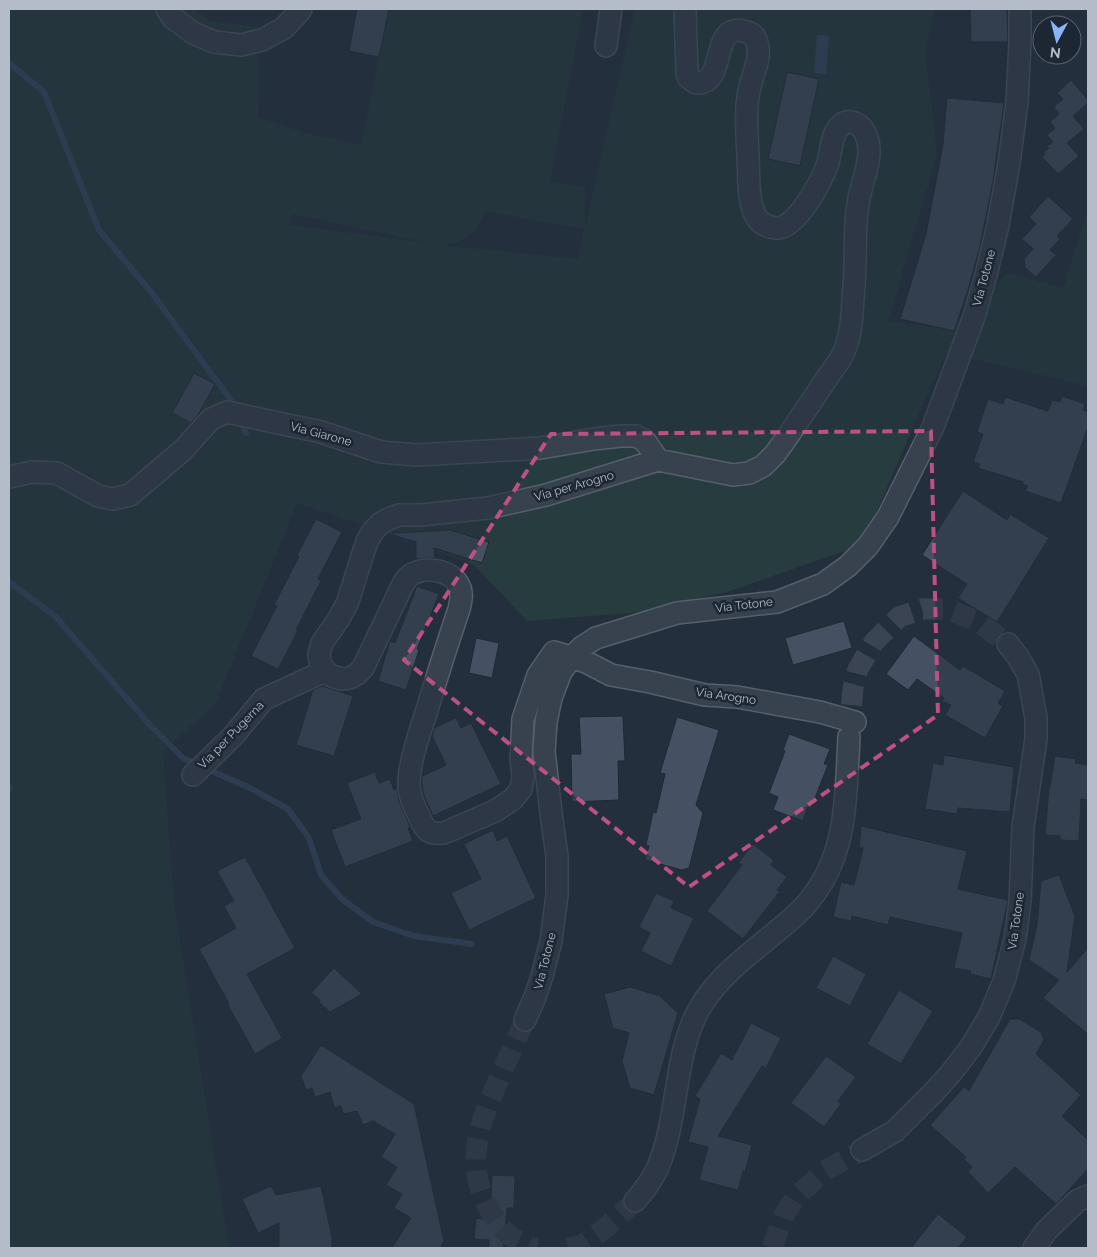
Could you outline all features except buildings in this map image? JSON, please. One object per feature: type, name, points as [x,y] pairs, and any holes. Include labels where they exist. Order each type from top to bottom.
[{"type":"street","points":[[167,9],[173,18],[193,33],[214,42],[241,45],[262,40],[284,28],[301,9]]},
{"type":"street","points":[[606,46],[611,9]]},
{"type":"street","name":"Via per Arogno","points":[[325,671],[320,662],[319,654],[322,643],[347,604],[367,541],[373,531],[388,519],[399,516],[488,508],[546,495],[658,460],[733,475],[749,472],[763,466],[775,454],[843,354],[852,318],[856,212],[869,153],[863,130],[854,122],[841,124],[836,131],[821,180],[794,220],[779,228],[766,225],[760,221],[754,212],[751,201],[746,118],[748,94],[759,54],[756,38],[752,34],[740,30],[726,36],[713,75],[706,82],[696,83],[689,78],[688,74],[685,9]]},
{"type":"street","name":"Via Totone","points":[[525,1020],[542,976],[551,941],[557,895],[557,856],[544,751],[546,722],[551,698],[561,672],[582,647],[596,638],[678,613],[777,602],[823,584],[848,566],[868,546],[888,517],[934,427],[974,317],[986,275],[998,225],[1014,128],[1020,44],[1020,9]]},
{"type":"street","name":"Via Giarone","points":[[9,477],[32,472],[57,473],[98,496],[113,499],[130,495],[183,450],[211,419],[227,412],[321,432],[381,452],[417,455],[541,448],[612,437],[636,436],[645,441],[658,460]]},
{"type":"street","points":[[325,671],[332,676],[350,678],[363,668],[408,577],[422,570],[431,570],[444,573],[457,581],[462,595],[459,609],[421,728],[411,767],[409,784],[410,796],[423,825],[428,832],[436,834],[444,833],[495,811],[512,799],[521,789],[523,777],[521,758],[523,719],[538,675],[554,652],[571,658]]},
{"type":"street","name":"Via Totone","points":[[862,1150],[895,1130],[933,1094],[951,1073],[971,1047],[989,1017],[1004,981],[1015,939],[1020,900],[1023,827],[1036,739],[1036,718],[1028,674],[1008,644]]},
{"type":"street","name":"Via Arogno","points":[[571,658],[586,662],[611,675],[705,695],[737,696],[820,712],[852,730],[844,816],[832,863],[821,884],[804,907],[745,957],[705,998],[692,1023],[680,1060],[668,1137],[658,1168],[647,1187],[635,1201]]},
{"type":"street","name":"Via per Pugerna","points":[[193,775],[233,736],[264,699],[325,671]]},
{"type":"street","points":[[1034,1248],[1047,1230],[1077,1201],[1088,1196]]},
{"type":"highlighted area","points":[[931,431],[938,715],[689,887],[404,660],[551,434]]},
{"type":"green space","points":[[9,9],[194,9],[210,21],[259,27],[258,117],[309,134],[361,145],[389,9],[583,9],[550,181],[585,188],[585,226],[635,9],[935,9],[925,51],[937,153],[888,322],[950,328],[1008,273],[1063,288],[1088,209],[1088,386],[946,352],[862,545],[730,591],[644,612],[527,621],[474,565],[297,503],[216,703],[163,751],[174,904],[229,1248],[9,1248]],"holes":[[[485,211],[584,229],[578,259],[442,245],[459,242],[477,229]],[[292,214],[430,243],[289,225]]]},
{"type":"water","points":[[817,35],[829,36],[826,74],[814,73]]},
{"type":"waterway","points":[[9,63],[44,92],[99,230],[151,292],[233,403]]},
{"type":"waterway","points":[[243,426],[246,433]]},
{"type":"waterway","points":[[9,582],[55,616],[149,724],[183,758],[250,788],[288,809],[309,838],[321,875],[342,899],[373,922],[414,936],[472,944]]},
{"type":"tunnel","points":[[849,737],[853,688],[858,669],[874,642],[899,617],[923,609],[947,609],[977,621],[1008,644]]},
{"type":"tunnel","points":[[525,1020],[486,1110],[477,1142],[476,1158],[481,1192],[496,1221],[513,1238],[538,1248]]},
{"type":"tunnel","points":[[772,1248],[784,1215],[795,1198],[823,1172],[862,1150]]},
{"type":"tunnel","points":[[568,1248],[582,1245],[603,1230],[635,1201]]}]
